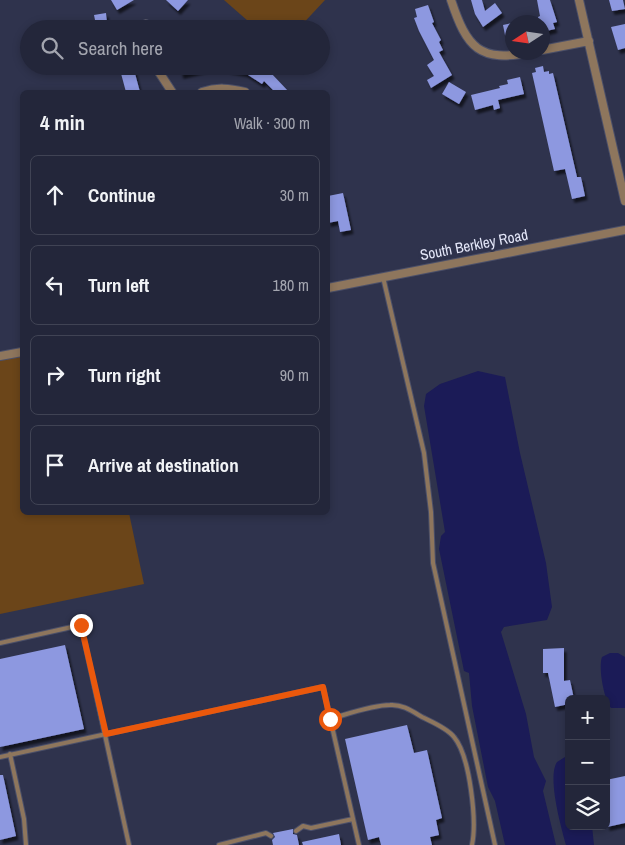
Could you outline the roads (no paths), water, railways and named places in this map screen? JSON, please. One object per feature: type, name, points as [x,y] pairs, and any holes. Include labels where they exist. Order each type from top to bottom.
[{"type":"street","points":[[451,0],[460,27],[472,44],[490,55],[505,56]]},
{"type":"street","points":[[580,0],[625,201]]},
{"type":"street","points":[[550,48],[589,41]]},
{"type":"street","points":[[161,75],[171,90]]},
{"type":"street","points":[[208,90],[213,88],[237,90]]},
{"type":"street","name":"South Berkley Road","points":[[330,288],[625,230]]},
{"type":"street","points":[[0,356],[20,352]]},
{"type":"lane","points":[[384,277],[424,453],[431,512],[433,563],[495,845]]},
{"type":"lane","points":[[0,643],[81,625],[129,845]]},
{"type":"lane","points":[[0,756],[323,687],[358,845]]},
{"type":"lane","points":[[330,719],[390,704],[403,706],[443,728],[454,737],[462,751],[473,803],[474,831],[472,845]]},
{"type":"lane","points":[[10,754],[24,819],[26,845]]},
{"type":"lane","points":[[296,831],[303,826],[311,828],[352,819]]},
{"type":"lane","points":[[219,845],[266,833],[271,836]]}]
